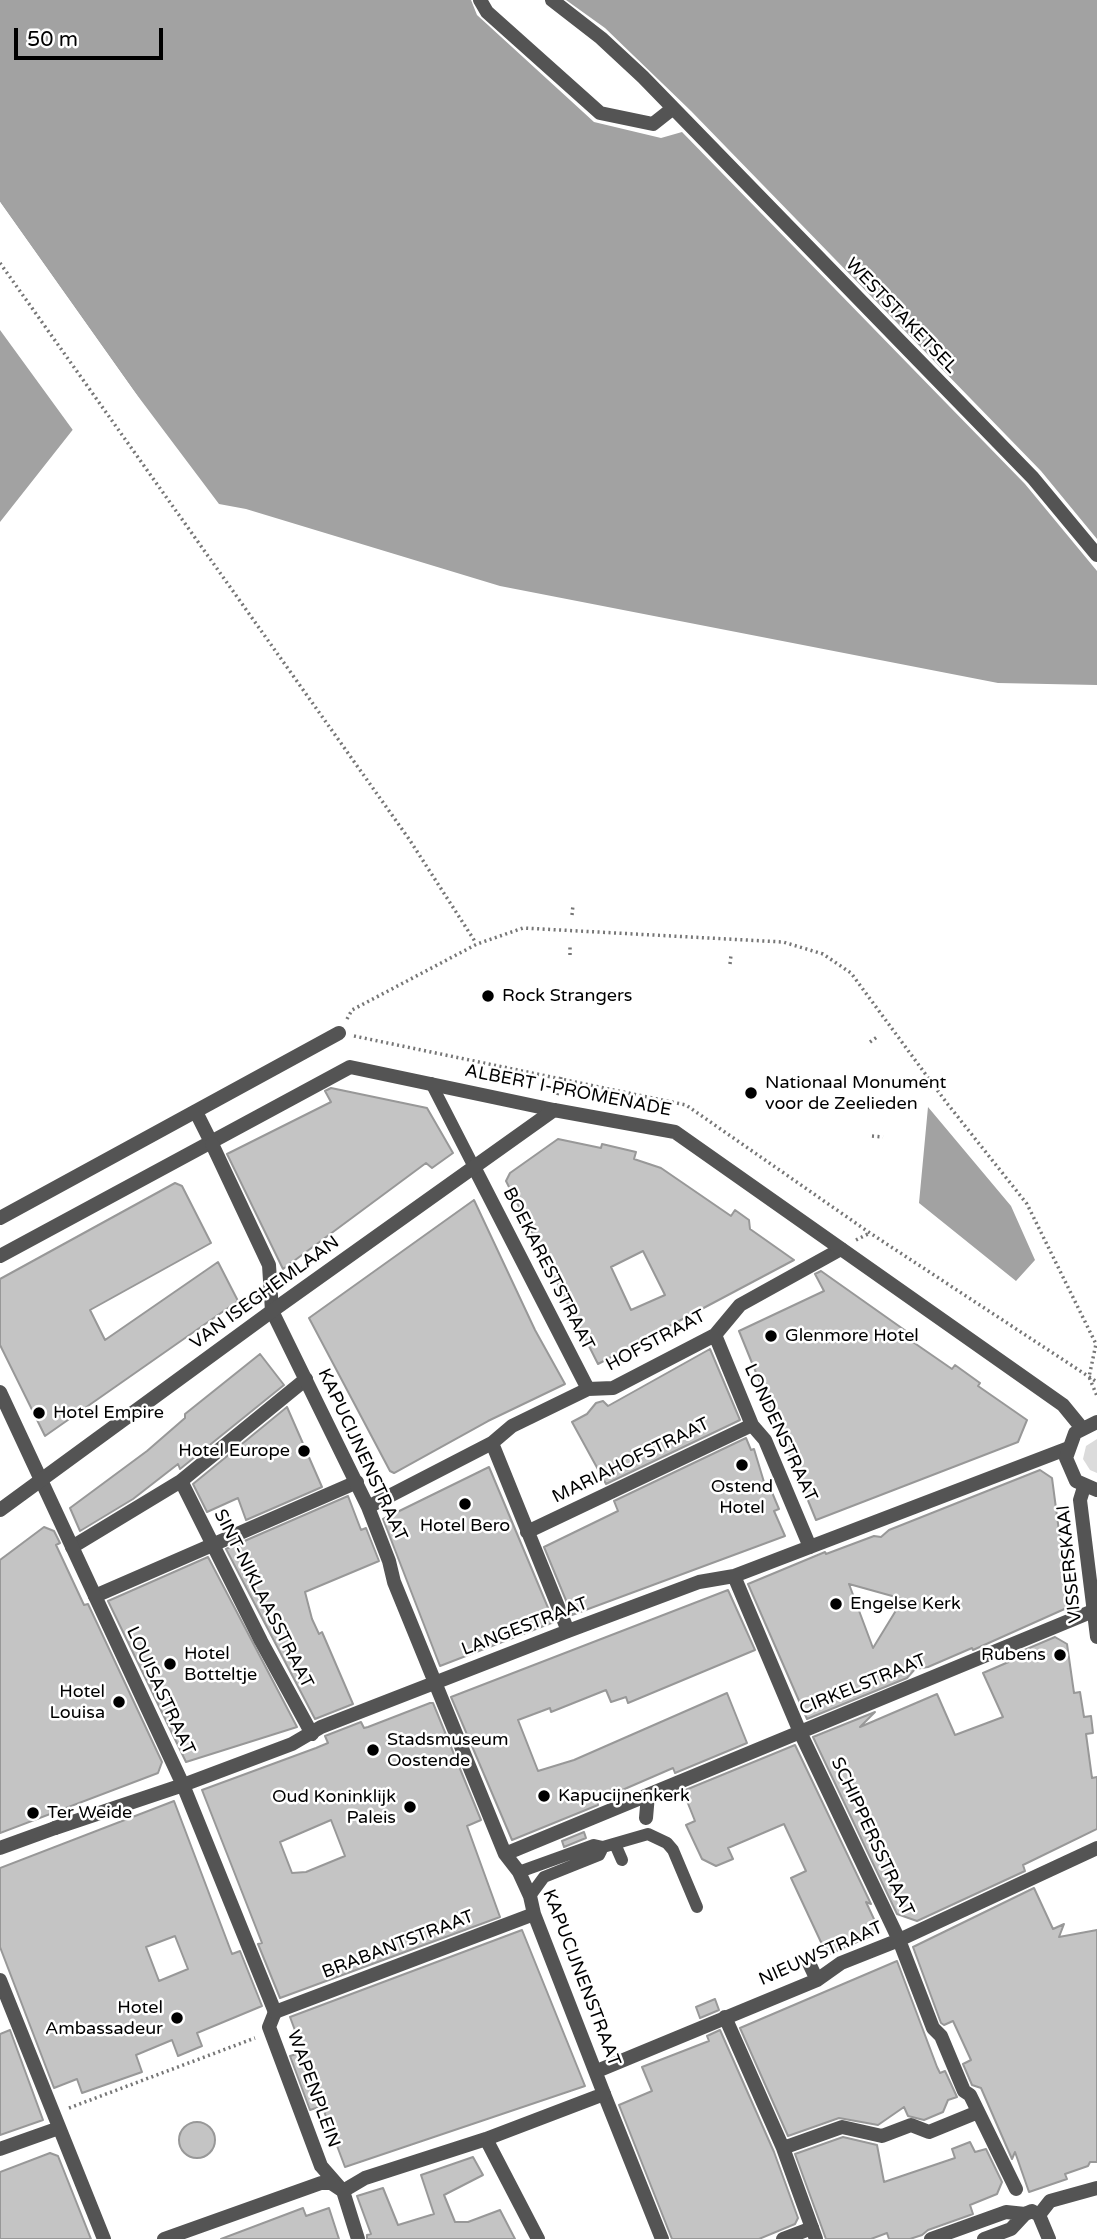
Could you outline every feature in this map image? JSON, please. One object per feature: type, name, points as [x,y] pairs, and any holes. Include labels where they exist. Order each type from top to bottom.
[{"type":"street","points":[[480,0],[487,12],[600,113],[653,124],[672,109]]},
{"type":"street","name":"WESTSTAKETSEL","points":[[552,0],[601,37],[672,109],[1033,478],[1097,555]]},
{"type":"street","points":[[0,1218],[339,1033]]},
{"type":"street","name":"ALBERT I-PROMENADE","points":[[0,1256],[212,1144],[350,1067],[554,1110],[676,1132],[1063,1405],[1081,1427]]},
{"type":"street","name":"VAN ISEGHEMLAAN","points":[[0,1510],[272,1311],[554,1110]]},
{"type":"street","name":"KAPUCIJNENSTRAAT","points":[[196,1112],[269,1265],[272,1311],[357,1482],[434,1683],[505,1854],[519,1872],[530,1896],[534,1914],[662,2239]]},
{"type":"street","name":"BOEKARESTSTRAAT","points":[[474,1167],[588,1389]]},
{"type":"street","name":"HOFSTRAAT","points":[[368,1507],[492,1443],[512,1426],[588,1389],[612,1388],[715,1335],[740,1305],[841,1249]]},
{"type":"street","name":"LONDENSTRAAT","points":[[715,1335],[752,1425],[765,1440],[810,1547]]},
{"type":"street","points":[[72,1547],[181,1481],[306,1379]]},
{"type":"street","name":"LOUISASTRAAT","points":[[0,1392],[183,1785],[275,2011]]},
{"type":"street","points":[[1091,1488],[1076,1481],[1067,1466],[1066,1449],[1081,1427],[1097,1422]]},
{"type":"street","name":"MARIAHOFSTRAAT","points":[[527,1532],[752,1425]]},
{"type":"street","points":[[492,1443],[568,1631]]},
{"type":"street","name":"LANGESTRAAT","points":[[0,1848],[183,1785],[312,1734],[321,1727],[568,1631],[699,1582],[734,1576],[1066,1449]]},
{"type":"street","name":"SINT-NIKLAASSTRAAT","points":[[181,1481],[312,1734]]},
{"type":"street","points":[[95,1596],[357,1482]]},
{"type":"street","name":"VISSERSKAAI","points":[[1091,1488],[1080,1500],[1097,1637]]},
{"type":"street","name":"SCHIPPERSSTRAAT","points":[[734,1576],[800,1732],[899,1940],[933,2028],[941,2036],[964,2091],[970,2095],[1016,2189],[1049,2239]]},
{"type":"street","name":"CIRKELSTRAAT","points":[[505,1854],[1093,1611]]},
{"type":"street","points":[[646,1818],[648,1795]]},
{"type":"street","name":"NIEUWSTRAAT","points":[[597,2071],[817,1980],[841,1963],[899,1940],[1097,1848]]},
{"type":"street","name":"BRABANTSTRAAT","points":[[275,2011],[534,1914]]},
{"type":"street","points":[[808,1961],[817,1980]]},
{"type":"street","points":[[0,1980],[104,2239]]},
{"type":"street","name":"WAPENPLEIN","points":[[275,2011],[269,2027],[321,2166],[343,2191]]},
{"type":"street","points":[[725,2017],[783,2148],[814,2233],[783,2239]]},
{"type":"street","points":[[343,2191],[365,2178],[486,2139],[604,2094]]},
{"type":"street","points":[[783,2148],[842,2127],[882,2136],[911,2125],[929,2132],[978,2112]]},
{"type":"street","points":[[0,2149],[54,2115]]},
{"type":"street","points":[[486,2139],[538,2239]]},
{"type":"street","points":[[164,2239],[321,2183],[331,2182],[343,2191],[358,2239]]},
{"type":"street","points":[[984,2239],[1011,2229],[1050,2201],[1097,2188]]},
{"type":"street","points":[[931,2239],[1006,2212],[1032,2214]]},
{"type":"lane","points":[[432,1083],[474,1167]]},
{"type":"lane","points":[[638,1835],[646,1818]]},
{"type":"lane","points":[[519,1872],[594,1845],[609,1845],[638,1835],[658,1837],[673,1850],[696,1908]]},
{"type":"lane","points":[[609,1845],[622,1860]]},
{"type":"lane","points":[[530,1896],[544,1877],[599,1855],[609,1845]]},
{"type":"path","points":[[0,263],[409,839],[477,944]]},
{"type":"path","points":[[572,915],[573,905]]},
{"type":"path","points":[[339,1033],[352,1010],[477,944],[523,928],[783,942],[823,954],[851,972],[946,1102],[1027,1204],[1096,1344],[1089,1377],[1097,1396]]},
{"type":"path","points":[[570,947],[570,955]]},
{"type":"path","points":[[730,964],[731,955]]},
{"type":"path","name":"ALBERT I-PROMENADE","points":[[339,1033],[686,1105],[870,1233],[1097,1382]]},
{"type":"path","points":[[870,1042],[877,1037]]},
{"type":"path","points":[[872,1136],[883,1137]]},
{"type":"path","points":[[54,2115],[271,2032]]},
{"type":"shaded area","points":[[0,0],[1097,0],[1097,685],[998,683],[500,586],[246,509],[219,504],[134,391],[0,202]]},
{"type":"shaded area","points":[[0,302],[82,418],[0,522]]},
{"type":"shaded area","points":[[928,1107],[1011,1206],[1035,1260],[1016,1281],[919,1203]]},
{"type":"shaded area","points":[[1097,1439],[1097,1473],[1090,1470],[1083,1459],[1086,1446]]},
{"type":"pier","points":[[471,0],[566,0],[605,28],[691,111],[1041,471],[1097,539],[1097,571],[1025,484],[682,132],[661,138],[594,122],[477,15]]},
{"type":"pier","points":[[0,202],[134,391],[172,447],[0,208]]},
{"type":"pier","points":[[0,299],[85,417],[75,433],[0,330]]},
{"type":"building","points":[[331,1088],[427,1108],[453,1153],[432,1168],[426,1163],[283,1269],[227,1154],[331,1102],[325,1091]]},
{"type":"building","points":[[558,1139],[601,1148],[602,1144],[636,1152],[634,1159],[661,1168],[731,1216],[735,1210],[749,1220],[750,1229],[794,1260],[598,1364],[506,1181],[510,1173]],"holes":[[[643,1251],[665,1295],[631,1310],[611,1267]]]},
{"type":"building","points":[[175,1183],[182,1186],[211,1243],[90,1310],[105,1340],[218,1262],[238,1301],[45,1436],[0,1345],[0,1279]]},
{"type":"building","points":[[474,1200],[535,1330],[565,1384],[488,1421],[394,1473],[390,1471],[309,1318]]},
{"type":"building","points":[[821,1271],[913,1336],[910,1340],[952,1369],[955,1365],[980,1383],[978,1386],[1027,1420],[1018,1442],[816,1520],[739,1331],[824,1291],[815,1274]]},
{"type":"building","points":[[710,1349],[740,1420],[606,1484],[572,1422],[587,1414],[596,1403],[603,1401],[608,1406]]},
{"type":"building","points":[[260,1354],[284,1385],[180,1469],[178,1464],[133,1499],[80,1531],[70,1508],[147,1451],[185,1418],[185,1414]]},
{"type":"building","points":[[287,1407],[322,1487],[246,1520],[238,1498],[207,1512],[193,1484]]},
{"type":"building","points":[[746,1438],[751,1450],[754,1449],[767,1492],[771,1490],[779,1509],[774,1511],[785,1536],[572,1615],[544,1547],[618,1511],[614,1501]]},
{"type":"building","points":[[489,1467],[554,1622],[440,1666],[383,1519]]},
{"type":"building","points":[[1040,1470],[1052,1478],[1069,1607],[973,1650],[972,1648],[928,1667],[915,1669],[907,1678],[807,1719],[748,1584],[825,1552],[826,1554],[874,1536],[881,1537],[889,1530]],"holes":[[[849,1584],[903,1599],[873,1648]]]},
{"type":"building","points":[[348,1496],[361,1530],[366,1528],[379,1561],[305,1592],[312,1619],[319,1634],[322,1632],[353,1704],[315,1719],[226,1549]]},
{"type":"building","points":[[44,1527],[54,1531],[60,1543],[56,1545],[84,1605],[88,1604],[162,1762],[158,1773],[0,1833],[0,1560]]},
{"type":"building","points":[[208,1557],[297,1727],[186,1762],[108,1601]]},
{"type":"building","points":[[728,1590],[755,1650],[628,1703],[626,1697],[611,1702],[606,1690],[551,1712],[550,1708],[518,1720],[538,1771],[574,1760],[727,1693],[747,1743],[675,1773],[673,1768],[597,1801],[598,1805],[512,1840],[451,1697]]},
{"type":"building","points":[[1055,1637],[1067,1644],[1074,1693],[1080,1692],[1084,1717],[1091,1716],[1093,1733],[1086,1734],[1092,1778],[1097,1777],[1097,1829],[1023,1865],[1025,1871],[917,1921],[897,1914],[813,1737],[875,1712],[860,1727],[937,1694],[955,1735],[1003,1717],[983,1673],[1027,1654],[1015,1654]]},
{"type":"building","points":[[433,1703],[481,1820],[467,1826],[500,1917],[280,1998],[258,1944],[262,1943],[202,1790],[328,1743],[325,1736],[361,1722],[364,1728]],"holes":[[[331,1820],[345,1856],[306,1872],[292,1873],[280,1842]]]},
{"type":"building","points":[[795,1745],[871,1904],[866,1902],[880,1932],[827,1955],[791,1878],[806,1871],[784,1824],[728,1848],[733,1859],[716,1866],[702,1859],[686,1825],[695,1821],[683,1791]]},
{"type":"building","points":[[174,1801],[232,1954],[240,1951],[262,2006],[197,2033],[202,2046],[178,2056],[172,2040],[136,2055],[142,2072],[82,2093],[77,2079],[54,2088],[0,1947],[0,1868]],"holes":[[[175,1936],[188,1969],[159,1981],[146,1947]]]},
{"type":"building","points":[[584,1832],[586,1838],[564,1847],[562,1841]]},
{"type":"building","points":[[1034,1888],[1053,1929],[1064,1924],[1059,1937],[1097,1930],[1097,2162],[1090,2162],[1088,2166],[1065,2174],[1067,2179],[1029,2192],[1015,2152],[1012,2159],[981,2088],[972,2085],[963,2064],[971,2060],[953,2021],[944,2025],[941,2023],[913,1947]]},
{"type":"building","points":[[522,1930],[585,2086],[345,2167],[322,2106],[310,2110],[290,2056],[303,2052],[290,2017]]},
{"type":"building","points":[[897,1961],[937,2067],[940,2073],[945,2071],[957,2097],[948,2100],[943,2112],[924,2120],[908,2116],[904,2107],[878,2125],[839,2118],[788,2136],[740,2028]]},
{"type":"building","points":[[715,1999],[719,2010],[700,2018],[696,2007]]},
{"type":"building","points":[[10,2030],[43,2120],[0,2135],[0,2034]]},
{"type":"building","points":[[720,2030],[774,2152],[798,2218],[795,2224],[759,2239],[672,2239],[619,2105],[652,2091],[642,2067],[709,2041],[707,2036]]},
{"type":"building","points":[[197,2122],[210,2127],[215,2140],[210,2153],[197,2158],[184,2153],[179,2140],[184,2127]]},
{"type":"building","points":[[843,2137],[877,2145],[884,2182],[955,2158],[952,2149],[970,2142],[975,2152],[986,2149],[1002,2182],[997,2194],[970,2205],[973,2214],[910,2239],[889,2239],[887,2233],[871,2239],[826,2239],[795,2154]]},
{"type":"building","points":[[50,2153],[58,2156],[91,2239],[0,2239],[0,2172]]},
{"type":"building","points":[[473,2157],[483,2175],[444,2195],[455,2222],[468,2222],[500,2210],[515,2239],[367,2239],[367,2235],[371,2234],[357,2196],[383,2188],[398,2225],[434,2214],[421,2175]]},
{"type":"building","points":[[303,2208],[306,2216],[329,2208],[339,2239],[221,2239]]},
{"type":"place","name":"Rock Strangers","points":[[488,996]]},
{"type":"place","name":"Nationaal Monument voor de Zeelieden","points":[[751,1093]]},
{"type":"place","name":"Glenmore Hotel","points":[[771,1336]]},
{"type":"place","name":"Hotel Empire","points":[[39,1413]]},
{"type":"place","name":"Hotel Europe","points":[[304,1451]]},
{"type":"place","name":"Ostend Hotel","points":[[742,1465]]},
{"type":"place","name":"Hotel Bero","points":[[465,1504]]},
{"type":"place","name":"Engelse Kerk","points":[[836,1604]]},
{"type":"place","name":"Rubens","points":[[1060,1655]]},
{"type":"place","name":"Hotel Botteltje","points":[[170,1664]]},
{"type":"place","name":"Hotel Louisa","points":[[119,1702]]},
{"type":"place","name":"Stadsmuseum Oostende","points":[[373,1750]]},
{"type":"place","name":"Kapucijnenkerk","points":[[544,1796]]},
{"type":"place","name":"Oud Koninklijk Paleis","points":[[410,1807]]},
{"type":"place","name":"Ter Weide","points":[[33,1813]]},
{"type":"place","name":"Hotel Ambassadeur","points":[[177,2018]]}]
